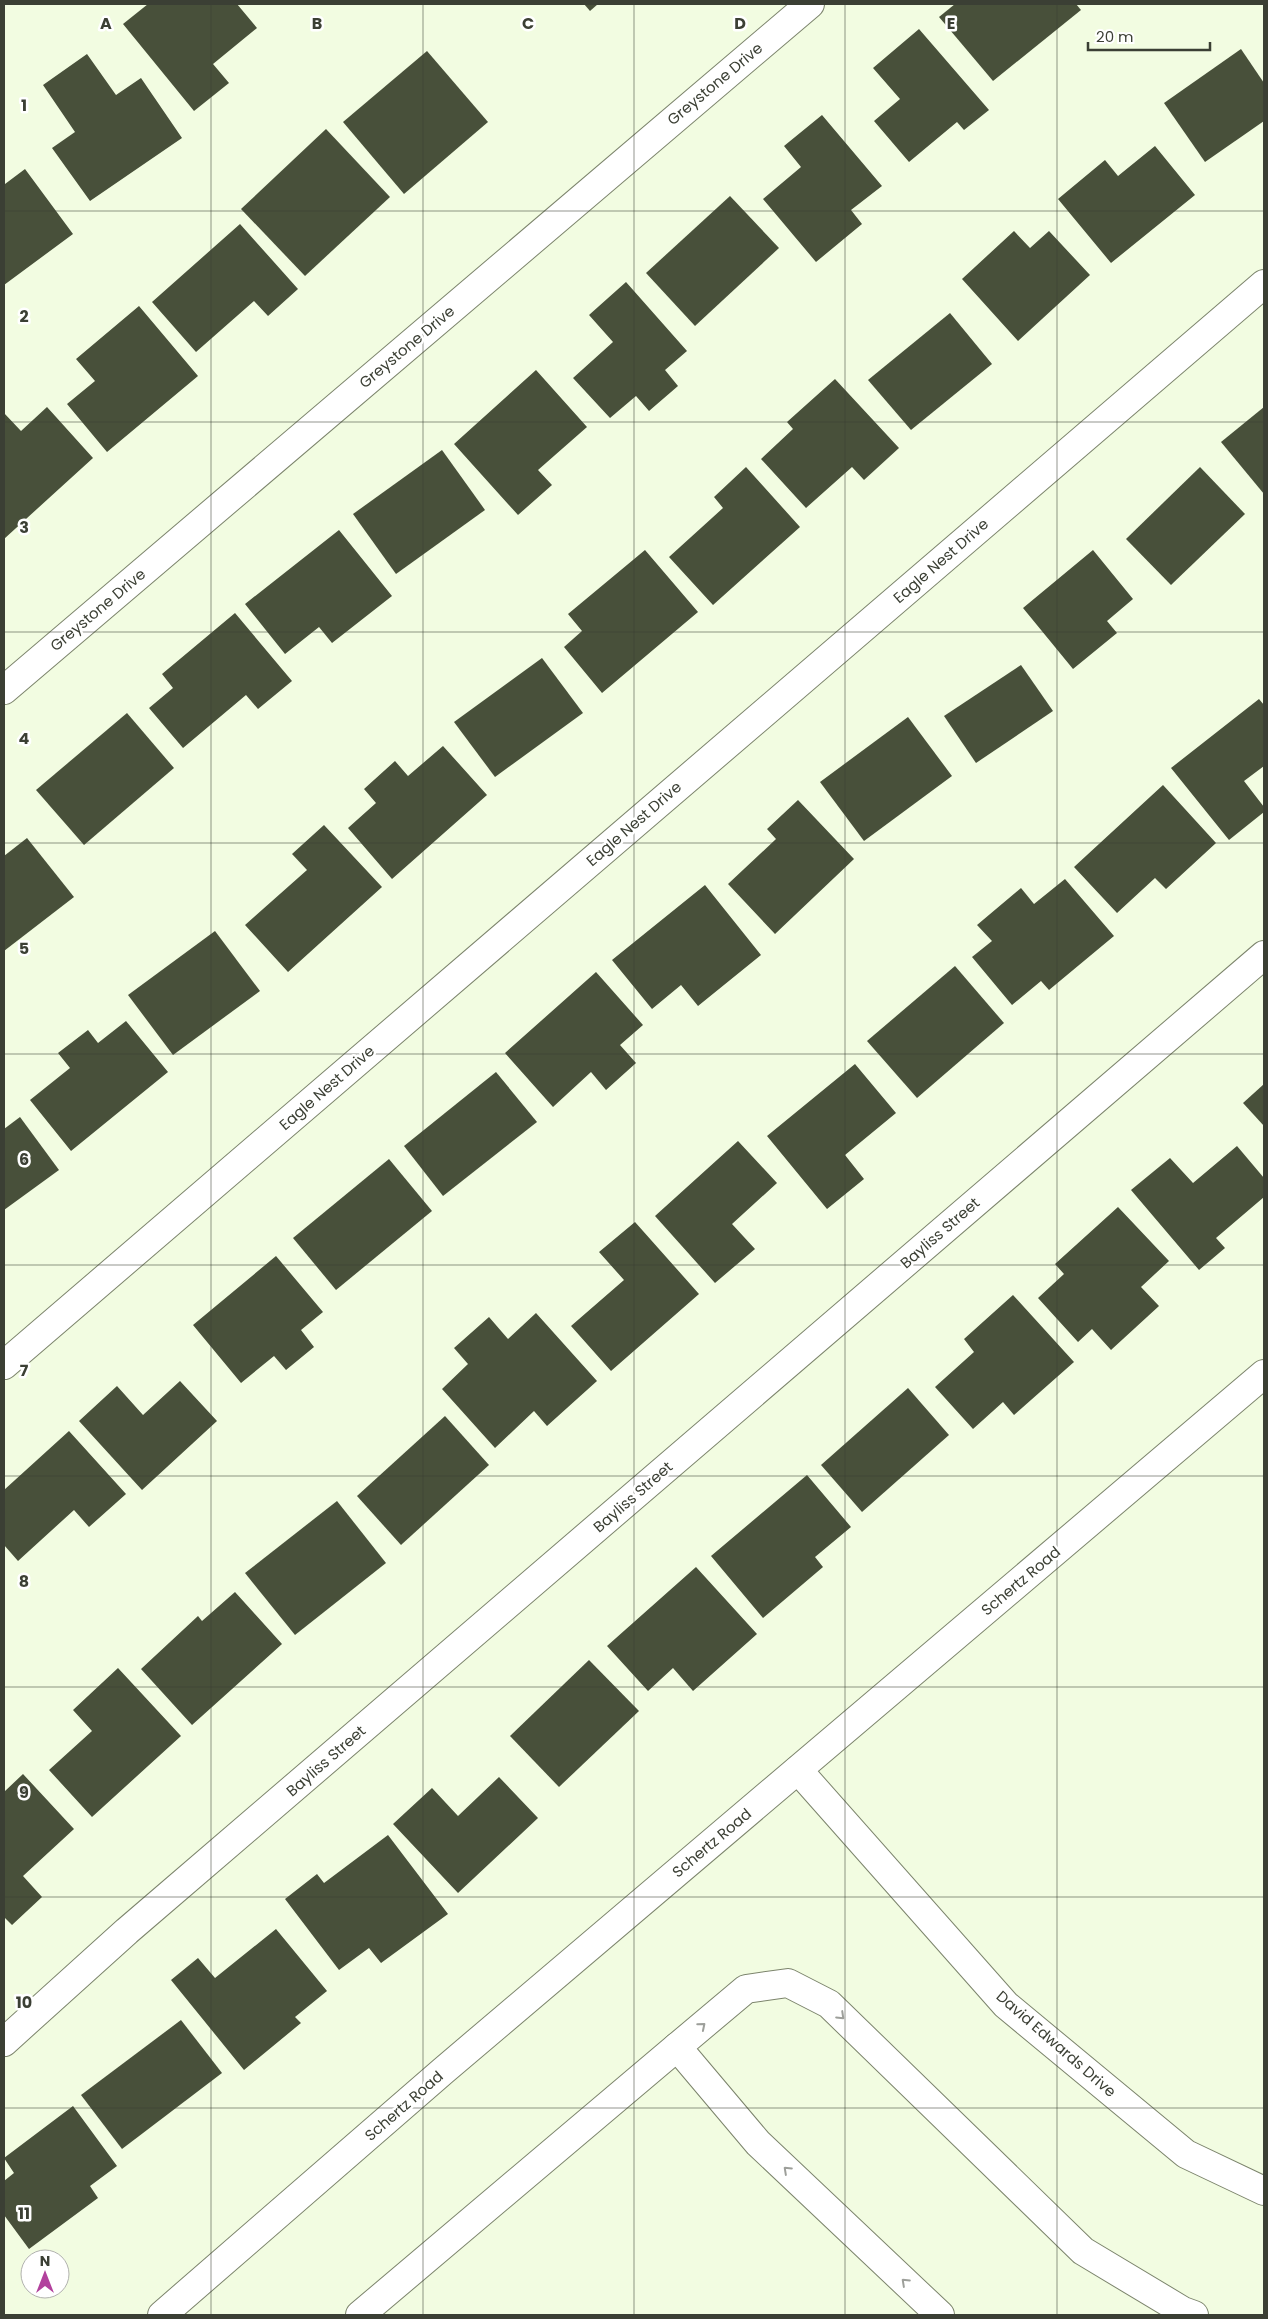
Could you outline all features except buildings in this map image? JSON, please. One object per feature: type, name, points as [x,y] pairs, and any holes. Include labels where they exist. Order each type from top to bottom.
[{"type":"street","name":"Greystone Drive","points":[[4,690],[810,4]]},
{"type":"street","name":"Eagle Nest Drive","points":[[4,1365],[1264,284]]},
{"type":"street","name":"Bayliss Street","points":[[4,2042],[150,1912],[1264,955]]},
{"type":"street","name":"Schertz Road","points":[[162,2315],[436,2077],[1264,1374]]},
{"type":"street","name":"David Edwards Drive","points":[[798,1770],[1006,2005],[1186,2154],[1264,2191]]},
{"type":"street","points":[[360,2315],[746,1989],[788,1983],[828,2004],[1083,2251],[1183,2311],[1194,2315]]},
{"type":"street","points":[[677,2047],[758,2143],[940,2315]]}]
